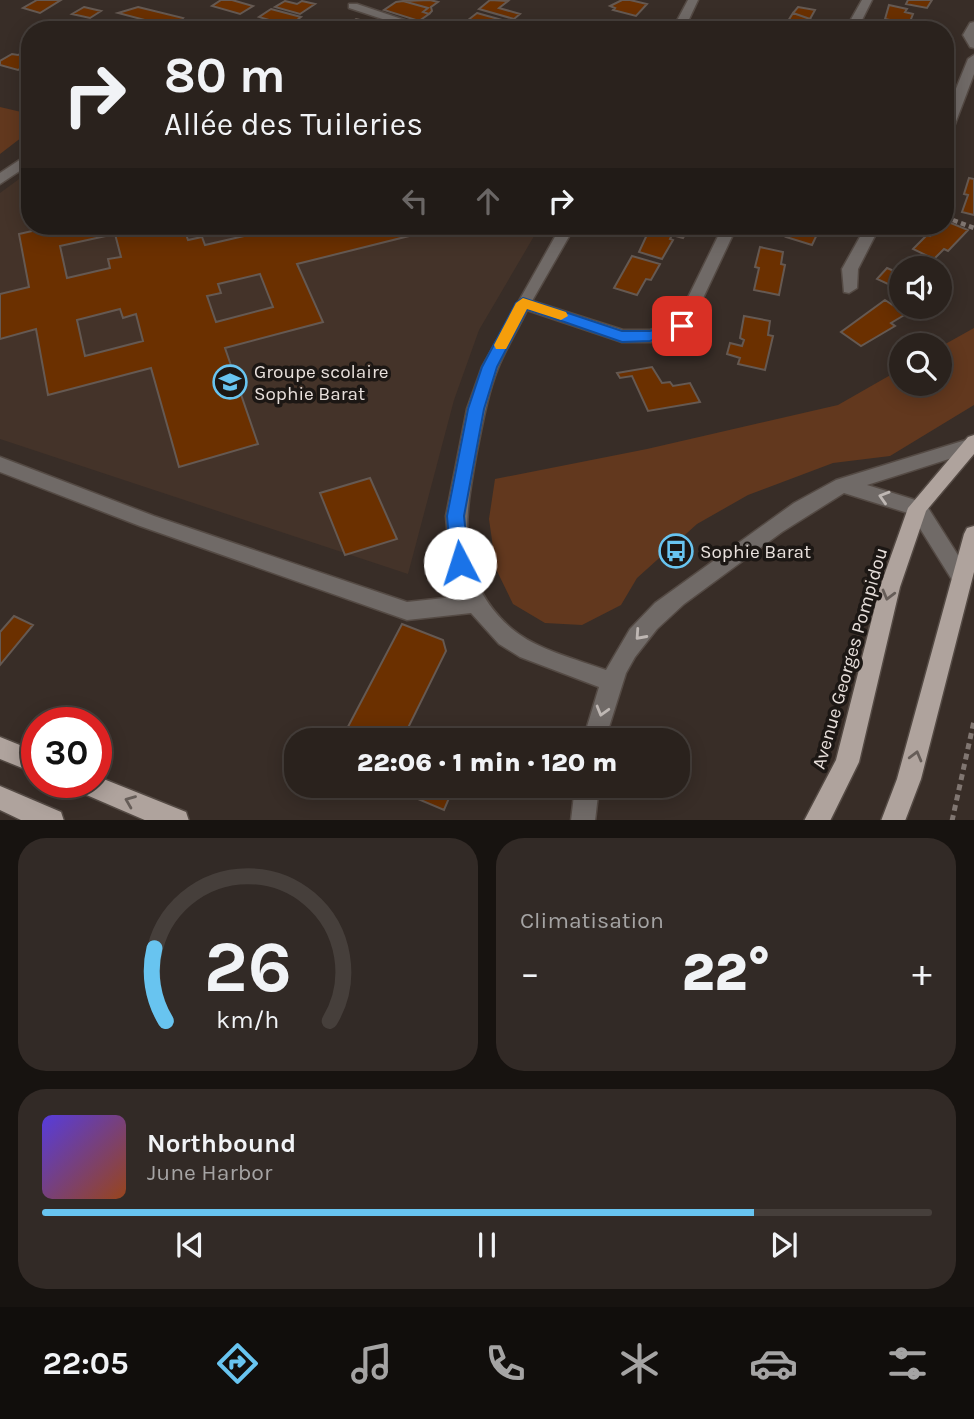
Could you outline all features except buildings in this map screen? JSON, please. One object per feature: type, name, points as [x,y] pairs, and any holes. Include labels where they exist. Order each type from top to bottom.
[{"type":"main road","name":"Avenue Georges Pompidou","points":[[817,820],[827,806],[846,762],[890,587],[918,508],[972,444]]},
{"type":"main road","points":[[893,820],[909,779],[974,534]]},
{"type":"main road","points":[[0,748],[21,757]]},
{"type":"main road","points":[[112,794],[175,820]]},
{"type":"main road","points":[[0,798],[50,820]]},
{"type":"street","points":[[682,21],[693,0]]},
{"type":"street","points":[[856,21],[867,0]]},
{"type":"street","points":[[353,6],[400,21]]},
{"type":"street","points":[[974,25],[969,35],[974,45]]},
{"type":"street","points":[[954,97],[974,60]]},
{"type":"street","points":[[0,180],[21,164]]},
{"type":"street","points":[[563,235],[490,367],[476,409],[456,516],[460,563],[476,604],[506,637],[611,681]]},
{"type":"street","points":[[523,303],[622,337],[650,336],[682,326],[726,235]]},
{"type":"street","points":[[849,288],[850,269],[868,235]]},
{"type":"street","points":[[597,728],[611,681],[628,648],[679,596],[815,498],[843,485],[972,444]]},
{"type":"street","points":[[0,464],[147,521],[407,611],[476,604]]},
{"type":"street","points":[[843,485],[918,508],[961,577]]},
{"type":"street","points":[[583,820],[586,798]]},
{"type":"path","points":[[954,220],[974,228]]},
{"type":"path","points":[[952,820],[974,721]]},
{"type":"shaded area","points":[[0,107],[21,112],[21,138],[0,154]]},
{"type":"shaded area","name":"Groupe scolaire Sophie Barat","points":[[21,178],[21,235],[535,235],[479,330],[454,400],[408,574],[0,439],[0,193]]},
{"type":"shaded area","points":[[974,328],[974,405],[890,456],[833,463],[748,495],[697,524],[637,578],[621,605],[582,625],[545,623],[513,604],[496,569],[489,519],[495,479],[647,449],[838,405],[889,376],[889,396],[952,396],[952,340]]},
{"type":"slow traffic","points":[[501,345],[523,303],[561,316]]},
{"type":"place","name":"Groupe scolaire Sophie Barat","points":[[230,382]]},
{"type":"place","name":"Sophie Barat","points":[[676,551]]},
{"type":"route","points":[[460,563],[456,516],[476,409],[490,367],[523,303],[622,337],[650,336],[682,326]]}]
